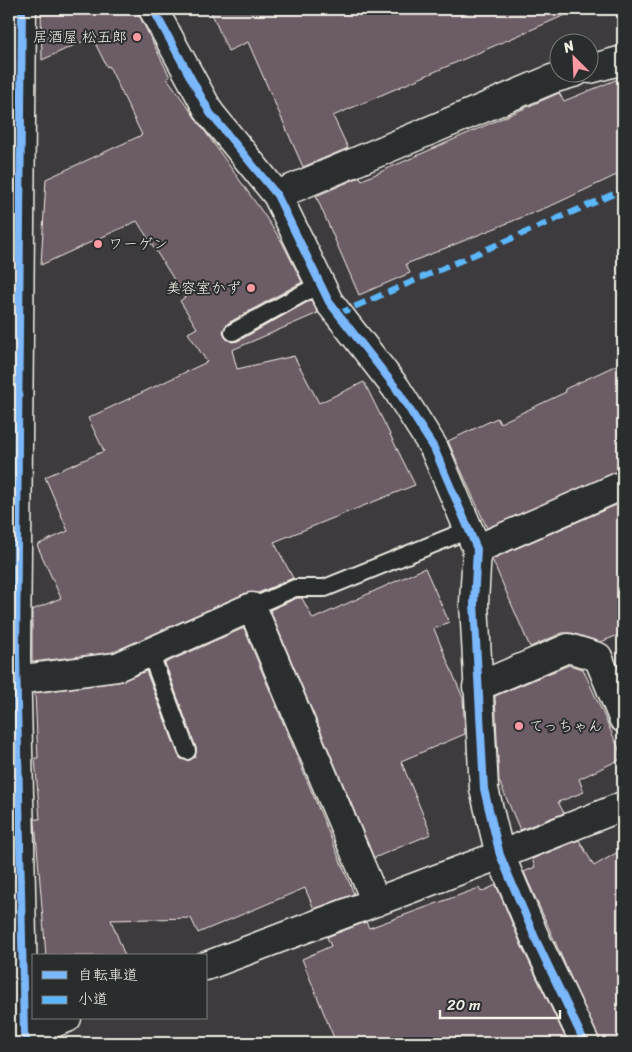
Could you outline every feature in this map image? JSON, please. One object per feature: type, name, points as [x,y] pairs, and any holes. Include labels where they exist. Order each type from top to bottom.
[{"type":"street","points":[[22,9],[14,181],[14,663],[20,1039],[63,1020]]},
{"type":"street","points":[[153,9],[210,113],[277,195],[329,302],[396,388],[434,448],[473,540],[477,687],[484,789],[500,855],[536,940],[585,1043]]},
{"type":"street","points":[[600,66],[623,60]]},
{"type":"street","points":[[277,195],[550,80]]},
{"type":"street","points":[[473,540],[623,485]]},
{"type":"street","points":[[14,663],[117,666],[252,607],[376,902]]},
{"type":"street","points":[[477,687],[568,648],[598,657],[623,718]]},
{"type":"street","points":[[208,965],[500,855],[623,806]]},
{"type":"lane","points":[[233,332],[320,284]]},
{"type":"lane","points":[[252,607],[295,588],[325,588],[473,540]]},
{"type":"lane","points":[[150,652],[188,751]]},
{"type":"building","points":[[41,9],[137,9],[170,77],[167,78],[263,213],[282,242],[302,282],[228,323],[223,331],[225,337],[232,342],[238,341],[311,300],[318,313],[232,350],[237,369],[294,356],[319,403],[364,382],[415,485],[274,542],[293,578],[258,593],[246,593],[113,652],[32,662],[32,610],[61,598],[37,545],[68,531],[45,477],[104,451],[88,418],[207,362],[188,333],[197,328],[180,301],[185,297],[137,221],[41,265],[46,179],[142,135],[109,66],[107,67],[92,37],[42,60]]},
{"type":"building","points":[[210,9],[579,9],[333,116],[348,148],[303,167],[248,42],[228,51]]},
{"type":"building","points":[[623,77],[623,172],[555,204],[406,264],[410,273],[359,295],[316,196],[360,177],[362,180],[559,93],[564,101]]},
{"type":"building","points":[[623,362],[623,470],[487,528],[448,441],[497,418],[500,423],[566,392],[565,389]]},
{"type":"building","points":[[623,502],[623,633],[601,642],[572,633],[562,633],[530,647],[492,559]]},
{"type":"building","points":[[425,568],[449,622],[434,629],[463,698],[465,734],[401,761],[431,834],[374,858],[270,610],[297,598],[302,598],[313,619]]},
{"type":"building","points":[[244,628],[354,894],[314,909],[305,888],[198,933],[191,918],[111,920],[124,954],[46,954],[35,822],[35,819],[40,819],[35,758],[38,758],[35,693],[119,682],[146,671],[178,754],[181,759],[190,760],[195,757],[196,748],[165,663]]},
{"type":"building","points":[[569,665],[583,669],[623,758],[579,779],[584,792],[558,802],[564,813],[520,830],[499,781],[495,696]]},
{"type":"building","points":[[579,840],[594,866],[623,849],[623,1043],[600,1043],[524,872],[535,867],[532,859]]},
{"type":"building","points":[[496,885],[522,947],[568,1043],[336,1043],[302,959],[331,946],[327,937],[366,922],[369,928],[479,888],[481,892]]},
{"type":"marked path","points":[[338,314],[623,190]]},
{"type":"cycle path","points":[[22,9],[16,654],[24,1034],[28,1043]]},
{"type":"cycle path","points":[[153,9],[210,113],[277,195],[329,302],[396,388],[434,448],[477,549],[474,603],[484,789],[500,855],[536,940],[585,1043]]},
{"type":"place","name":"居酒屋 松五郎","points":[[137,37]]},
{"type":"place","name":"ワーゲン","points":[[98,244]]},
{"type":"place","name":"美容室かず","points":[[251,288]]},
{"type":"place","name":"てっちゃん","points":[[519,726]]}]
